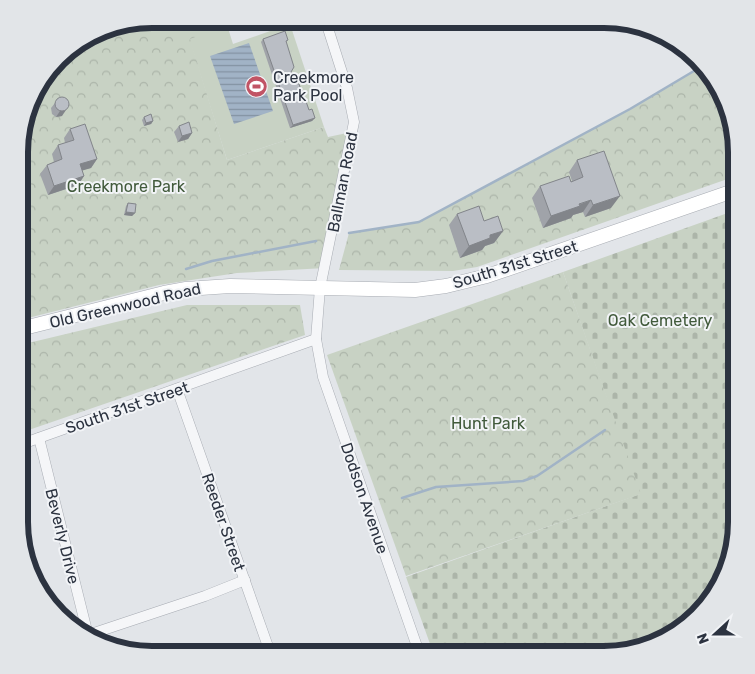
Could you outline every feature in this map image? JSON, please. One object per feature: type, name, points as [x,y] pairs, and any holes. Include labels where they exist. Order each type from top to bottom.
[{"type":"main road","name":"South 31st Street","points":[[320,288],[415,290],[467,282],[727,193]]},
{"type":"main road","name":"Old Greenwood Road","points":[[28,327],[186,289],[230,286],[320,288]]},
{"type":"street","name":"Ballman Road","points":[[320,288],[354,122],[347,88],[328,28]]},
{"type":"street","points":[[316,339],[320,288]]},
{"type":"street","name":"South 31st Street","points":[[28,442],[316,339]]},
{"type":"street","name":"Dodson Avenue","points":[[316,339],[323,377],[417,646]]},
{"type":"street","name":"Reeder Street","points":[[177,389],[268,646]]},
{"type":"street","name":"Beverly Drive","points":[[39,438],[85,627]]},
{"type":"street","points":[[94,633],[205,596],[245,580]]},
{"type":"green space","name":"Creekmore Park","points":[[143,28],[219,28],[190,39],[227,160],[324,127],[328,137],[347,133],[325,268],[237,273],[159,285],[28,318],[28,151],[32,119],[37,104],[48,83],[70,58],[89,44],[119,32]]},
{"type":"green space","name":"Creekmore Park Pool","points":[[218,28],[228,28],[233,44],[279,28],[291,28],[324,127],[227,160],[189,38]]},
{"type":"green space","points":[[696,69],[715,97],[723,119],[727,143],[727,179],[477,267],[453,271],[339,270],[349,233],[419,222],[630,109]]},
{"type":"green space","name":"Oak Cemetery","points":[[727,213],[728,523],[721,562],[711,585],[697,604],[679,621],[666,630],[636,642],[612,646],[431,646],[406,577],[640,494],[563,272]]},
{"type":"green space","name":"Hunt Park","points":[[563,272],[641,494],[406,576],[327,355]]},
{"type":"green space","points":[[187,305],[300,305],[305,335],[28,430],[28,343]]},
{"type":"water","points":[[249,43],[273,111],[234,124],[210,56]]},
{"type":"building","points":[[285,31],[294,67],[291,72],[295,83],[299,84],[302,90],[309,110],[312,109],[315,118],[293,125],[263,39]]},
{"type":"building","points":[[62,97],[67,99],[69,104],[67,109],[62,111],[57,109],[55,104],[57,99]]},
{"type":"building","points":[[151,114],[153,121],[146,123],[144,117]]},
{"type":"building","points":[[189,122],[192,133],[182,136],[179,126]]},
{"type":"building","points":[[85,124],[97,159],[80,164],[84,176],[54,186],[47,165],[62,159],[58,145],[74,140],[70,129]]},
{"type":"building","points":[[604,151],[620,196],[593,205],[591,200],[551,216],[540,186],[569,176],[571,182],[583,177],[577,160]]},
{"type":"building","points":[[128,203],[136,204],[135,213],[126,212]]},
{"type":"building","points":[[479,206],[484,221],[498,216],[503,231],[490,235],[490,238],[469,246],[457,214]]},
{"type":"waterway","points":[[349,233],[419,222],[630,109],[696,69]]},
{"type":"waterway","points":[[186,269],[212,261],[316,241]]},
{"type":"waterway","points":[[402,498],[436,487],[523,481],[537,476],[605,430]]},
{"type":"place","name":"Creekmore Park Pool","points":[[257,86]]}]
